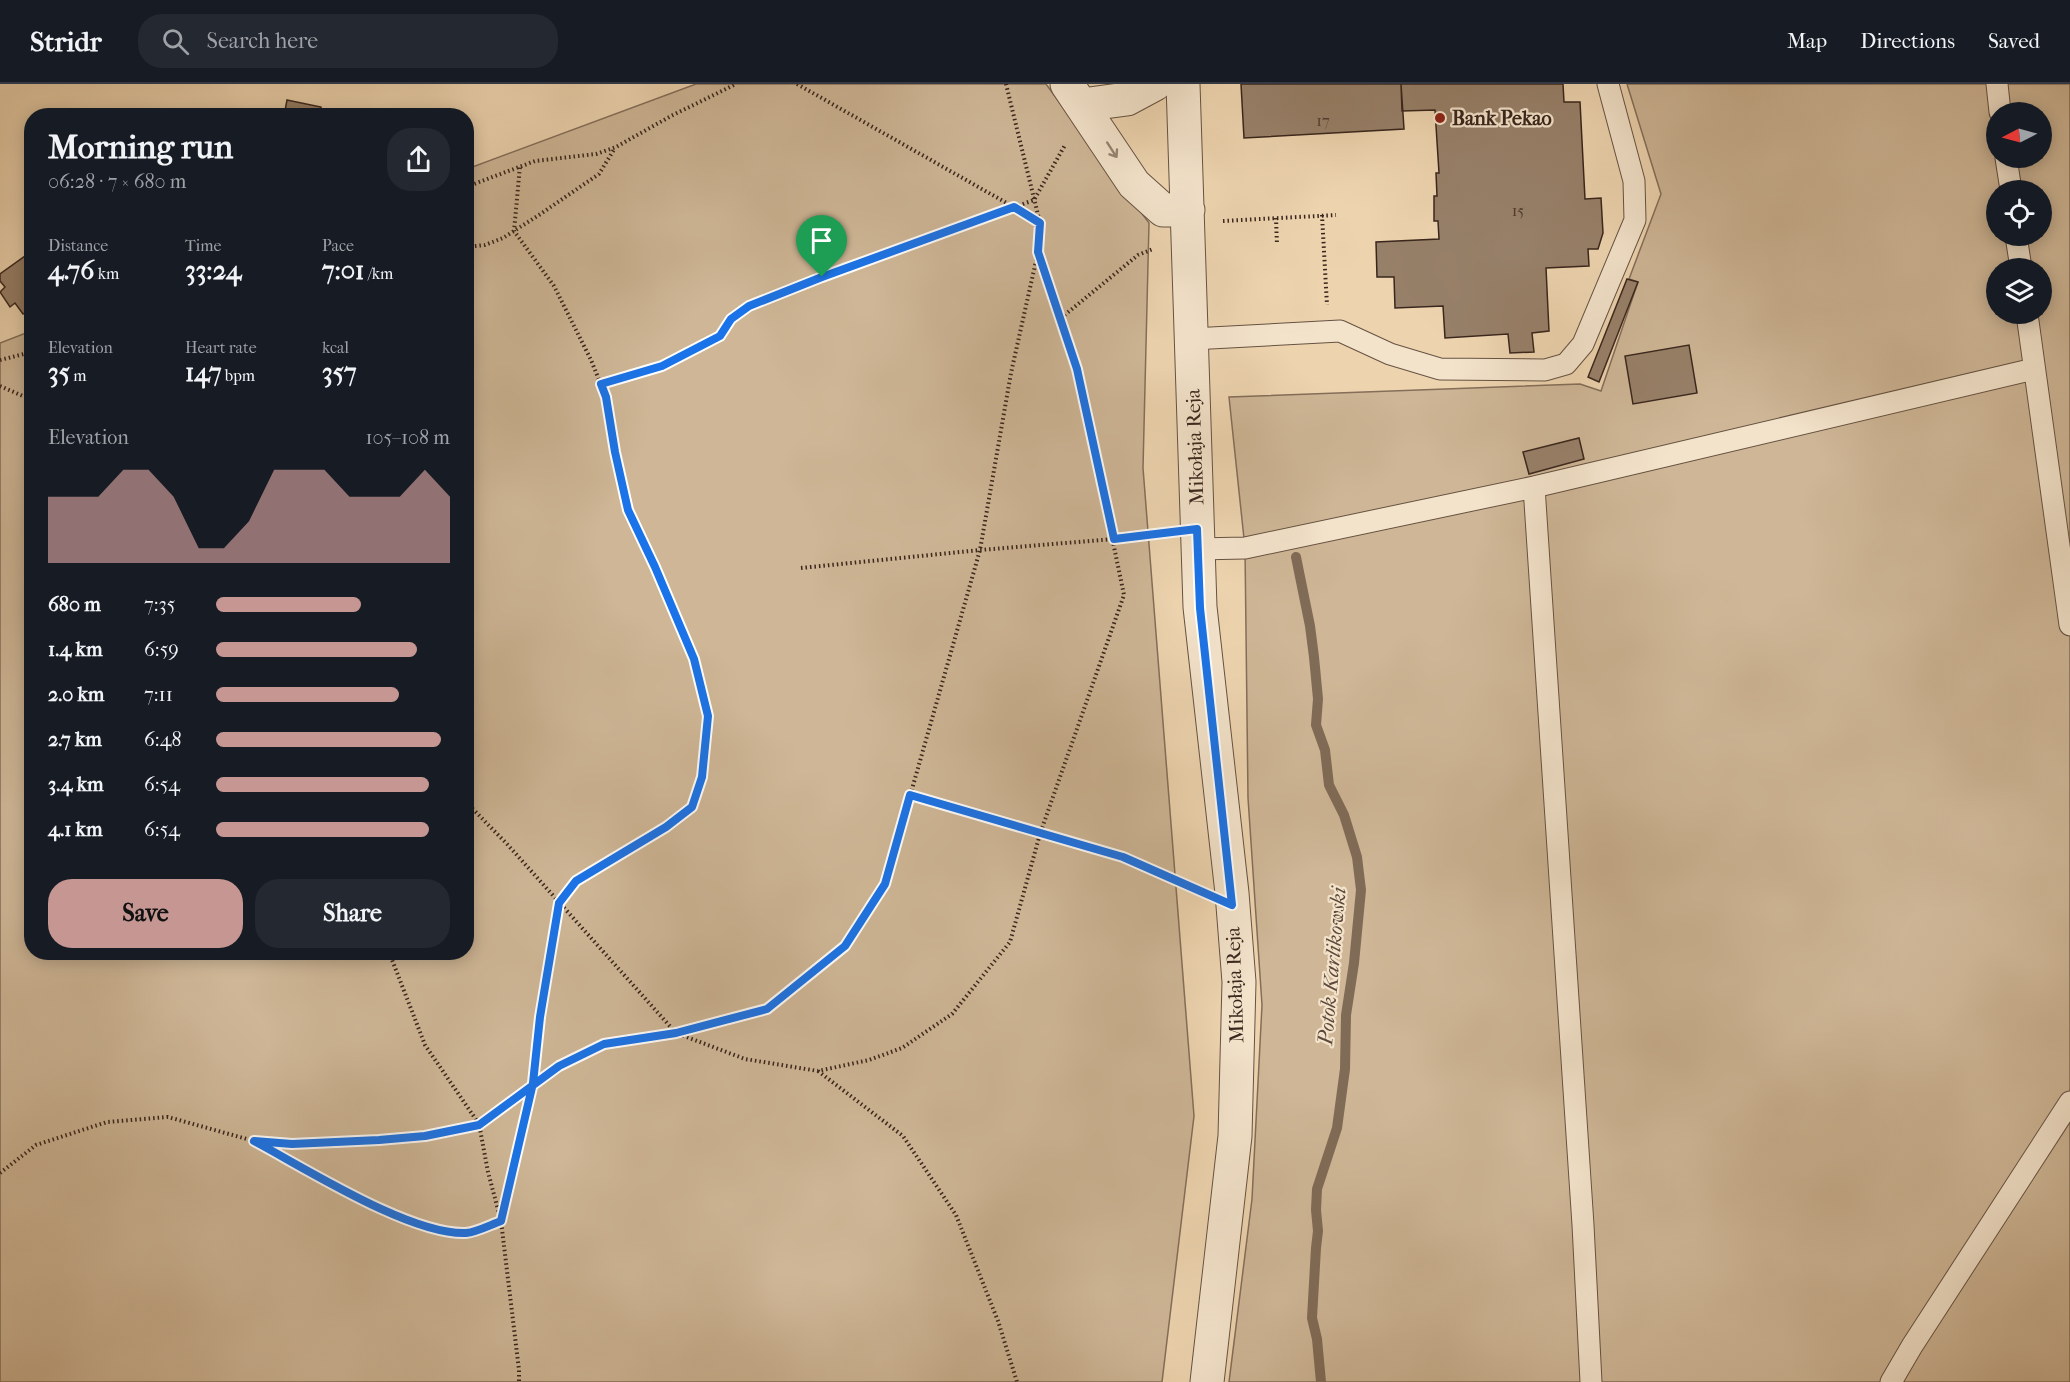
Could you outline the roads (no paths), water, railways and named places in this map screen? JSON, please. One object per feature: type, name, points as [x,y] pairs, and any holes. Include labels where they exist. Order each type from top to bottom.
[{"type":"street","points":[[1075,95],[1126,99],[1155,84]]},
{"type":"street","name":"Mikołaja Reja","points":[[1183,84],[1200,608],[1239,982],[1235,1136],[1207,1382]]},
{"type":"street","points":[[1075,95],[1134,184],[1163,210],[1188,210]]},
{"type":"lane","points":[[1192,339],[1340,331],[1390,354],[1440,369],[1545,370],[1566,364],[1583,344],[1635,219],[1634,181],[1608,84]]},
{"type":"lane","points":[[1997,84],[1999,102]]},
{"type":"lane","points":[[2028,324],[2070,625]]},
{"type":"lane","points":[[1197,539],[1245,548],[1534,487],[2034,369]]},
{"type":"lane","points":[[1534,487],[1583,1225],[1591,1382]]},
{"type":"lane","points":[[1891,1382],[2070,1102]]},
{"type":"waterway","name":"Potok Karlikowski","points":[[1296,557],[1314,657],[1318,699],[1316,725],[1325,750],[1329,785],[1344,815],[1357,857],[1361,890],[1346,1015],[1345,1069],[1337,1128],[1317,1189],[1318,1231],[1312,1318],[1317,1339],[1321,1382]]},
{"type":"place","name":"Bank Pekao","points":[[1440,118]]}]
